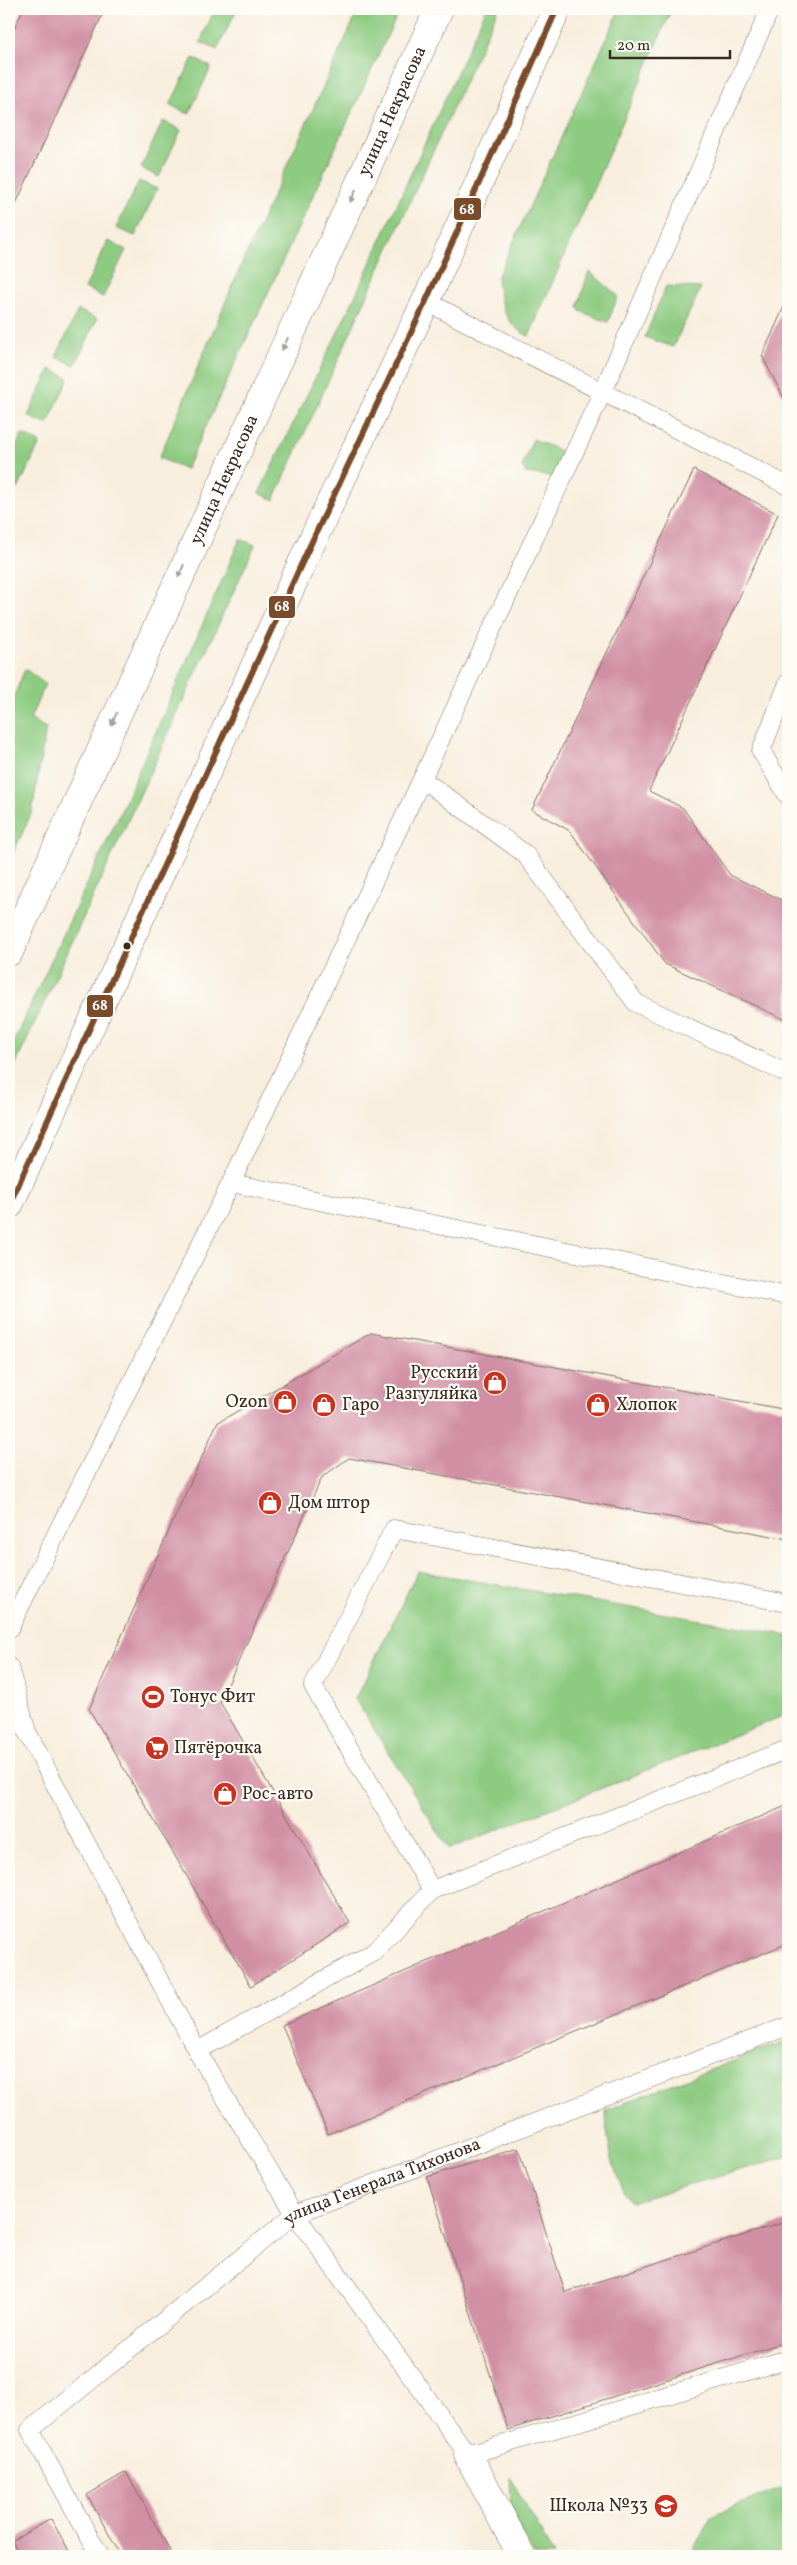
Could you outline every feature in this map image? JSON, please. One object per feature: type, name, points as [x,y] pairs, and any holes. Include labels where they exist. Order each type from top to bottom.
[{"type":"main road","name":"улица Некрасова","points":[[9,952],[439,9]]},
{"type":"main road","points":[[9,1205],[306,554],[426,301],[557,9]]},
{"type":"main road","points":[[468,2455],[522,2556]]},
{"type":"lane","points":[[9,1629],[231,1183],[422,779],[603,391],[770,9]]},
{"type":"lane","points":[[426,301],[551,368],[603,391],[788,486]]},
{"type":"lane","points":[[788,682],[762,751],[788,796]]},
{"type":"lane","points":[[422,779],[525,854],[636,1003],[788,1074]]},
{"type":"lane","points":[[231,1183],[788,1296]]},
{"type":"lane","points":[[432,1890],[313,1686],[394,1529],[788,1603]]},
{"type":"lane","points":[[9,1666],[27,1732],[197,2051],[295,2214],[468,2455],[788,2359]]},
{"type":"lane","points":[[197,2051],[374,1952],[432,1890],[788,1749]]},
{"type":"lane","name":"улица Генерала Тихонова","points":[[100,2556],[30,2430],[295,2214],[788,2026]]},
{"type":"green space","points":[[215,9],[237,9],[217,50],[200,42]]},
{"type":"green space","points":[[359,9],[400,9],[186,469],[159,458],[243,261]]},
{"type":"green space","points":[[486,9],[498,9],[274,500],[259,493],[353,301]]},
{"type":"green space","points":[[620,9],[672,9],[529,336],[514,326],[505,312],[497,278]]},
{"type":"green space","points":[[193,58],[211,67],[189,114],[170,105]]},
{"type":"green space","points":[[163,121],[181,130],[159,177],[141,168]]},
{"type":"green space","points":[[139,181],[157,189],[135,236],[116,228]]},
{"type":"green space","points":[[108,241],[126,250],[103,297],[85,288]]},
{"type":"green space","points":[[589,271],[618,296],[608,322],[580,311],[578,306]]},
{"type":"green space","points":[[666,286],[701,288],[673,347],[645,337]]},
{"type":"green space","points":[[78,310],[97,319],[75,365],[56,357]]},
{"type":"green space","points":[[50,369],[69,378],[47,425],[28,416]]},
{"type":"green space","points":[[22,434],[40,443],[18,489],[9,485],[9,461]]},
{"type":"green space","points":[[533,439],[563,452],[553,477],[526,473],[522,466]]},
{"type":"green space","points":[[240,539],[255,545],[9,1079],[9,1051],[121,811]]},
{"type":"green space","points":[[25,669],[45,684],[30,719],[46,728],[32,812],[9,862],[9,709]]},
{"type":"green space","points":[[418,1571],[788,1635],[788,1714],[449,1849],[355,1699]]},
{"type":"green space","points":[[788,2040],[788,2156],[631,2202],[615,2170],[607,2134],[606,2110]]},
{"type":"green space","points":[[510,2476],[554,2556],[535,2556],[511,2514]]},
{"type":"green space","points":[[788,2486],[788,2556],[690,2556],[712,2515]]},
{"type":"building","points":[[23,9],[105,9],[9,219],[9,40]]},
{"type":"building","points":[[788,298],[788,406],[762,356]]},
{"type":"building","points":[[694,470],[778,514],[649,791],[683,808],[730,875],[788,903],[788,1021],[665,964],[570,831],[532,810]]},
{"type":"building","points":[[371,1333],[788,1410],[788,1539],[349,1458],[322,1477],[220,1702],[350,1923],[251,1986],[89,1709],[217,1423]]},
{"type":"building","points":[[788,1805],[788,1943],[328,2134],[282,2025]]},
{"type":"building","points":[[519,2148],[565,2292],[788,2221],[788,2341],[508,2430],[427,2177]]},
{"type":"building","points":[[126,2472],[173,2556],[121,2556],[87,2495]]},
{"type":"building","points":[[51,2519],[72,2556],[21,2556],[12,2541]]},
{"type":"transit line","name":"68","points":[[9,1205],[306,554],[426,301],[557,9]]},
{"type":"place","name":"Русский Разгуляйка","points":[[495,1383]]},
{"type":"place","name":"Ozon","points":[[285,1402]]},
{"type":"place","name":"Гаро","points":[[324,1405]]},
{"type":"place","name":"Хлопок","points":[[598,1405]]},
{"type":"place","name":"Дом штор","points":[[270,1503]]},
{"type":"place","name":"Тонус Фит","points":[[153,1697]]},
{"type":"place","name":"Пятёрочка","points":[[157,1748]]},
{"type":"place","name":"Рос-авто","points":[[225,1794]]},
{"type":"place","name":"Школа №33","points":[[666,2506]]}]
